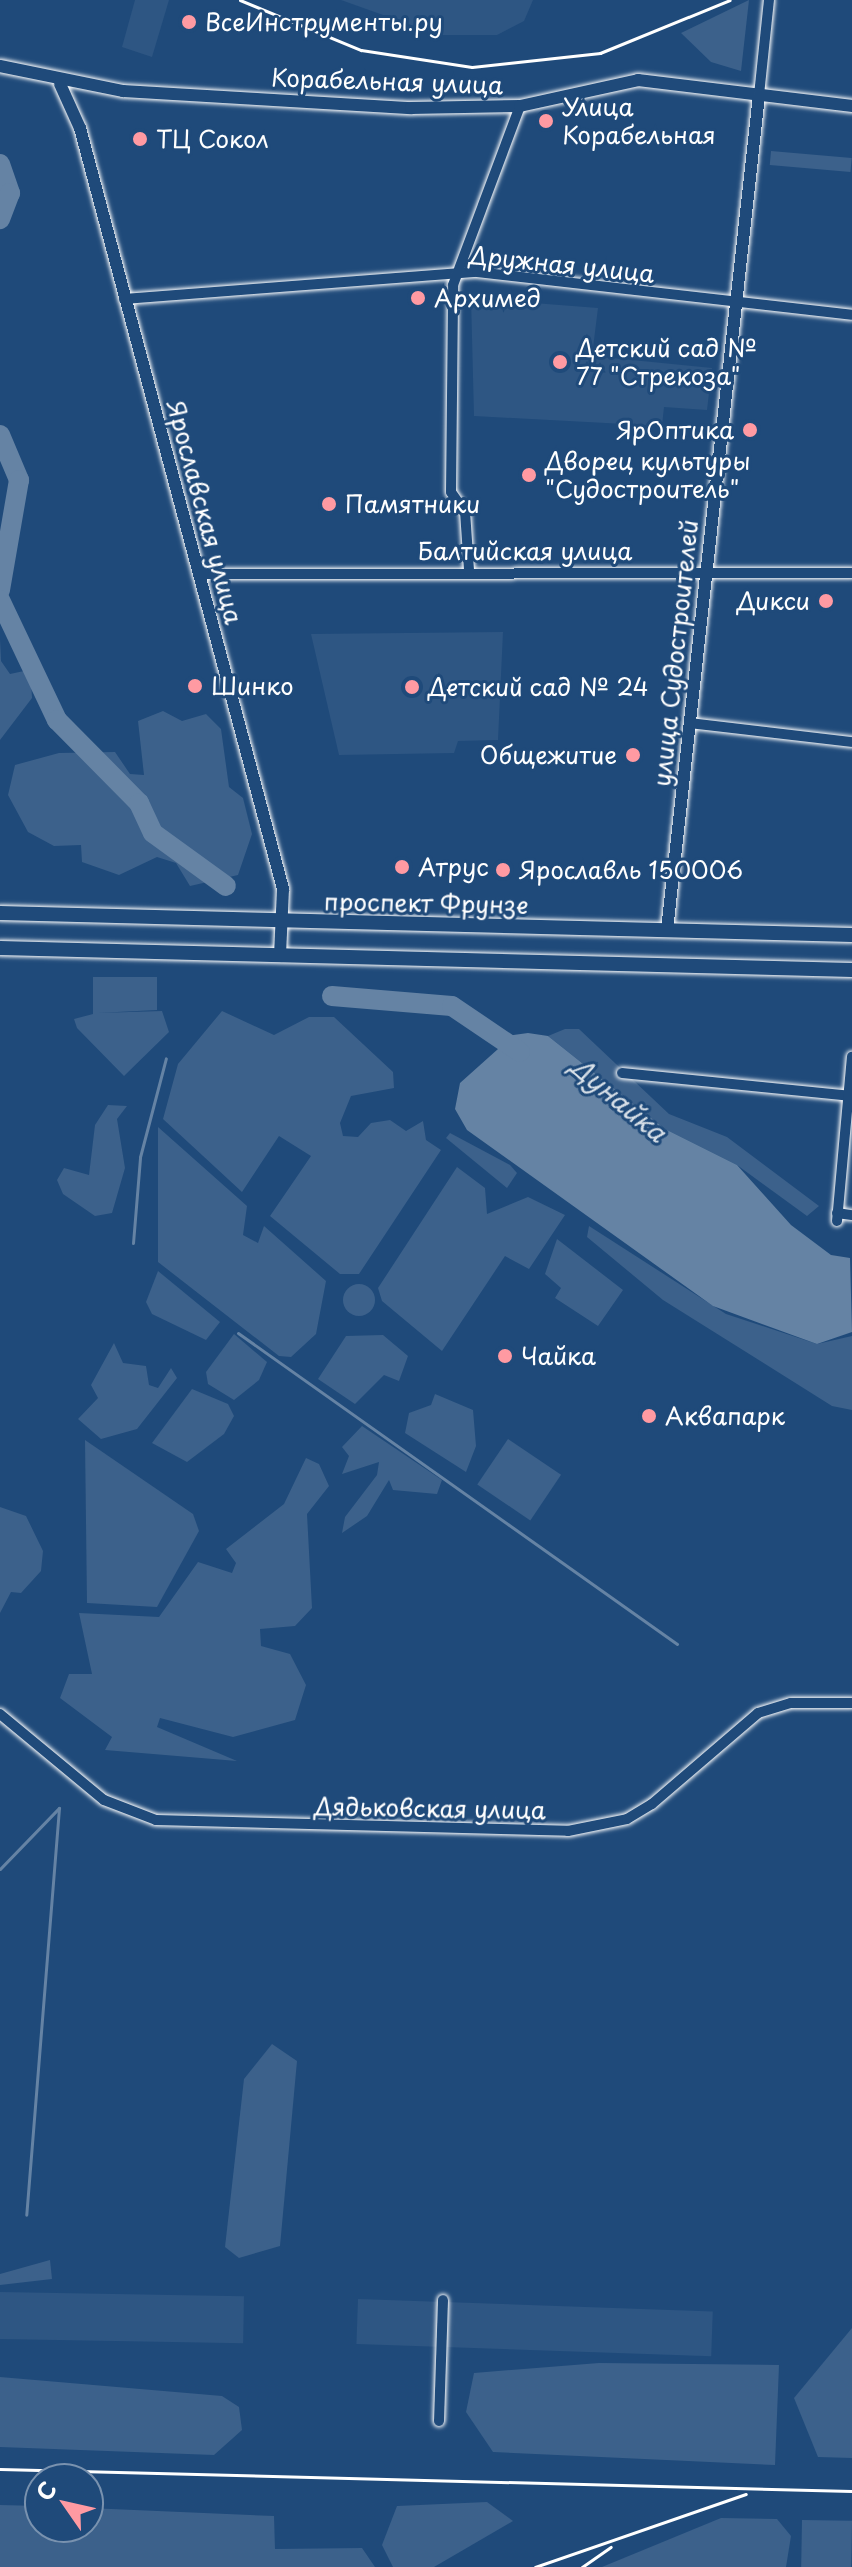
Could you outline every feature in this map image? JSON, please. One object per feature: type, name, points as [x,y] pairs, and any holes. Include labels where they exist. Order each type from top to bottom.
[{"type":"main road","name":"проспект Фрунзе","points":[[0,913],[852,935]]},
{"type":"main road","points":[[0,948],[852,970]]},
{"type":"street","name":"улица Судостроителей","points":[[667,930],[732,303],[769,0]]},
{"type":"street","name":"Корабельная улица","points":[[0,66],[60,84],[411,108],[520,106],[623,81],[852,106]]},
{"type":"street","name":"Ярославская улица","points":[[60,84],[80,128],[283,889],[280,956]]},
{"type":"street","points":[[469,570],[465,512],[451,492],[457,273],[520,106]]},
{"type":"street","name":"Дружная улица","points":[[124,299],[457,273],[852,315]]},
{"type":"street","name":"Балтийская улица","points":[[198,574],[469,570],[852,573]]},
{"type":"street","points":[[690,723],[852,742]]},
{"type":"street","points":[[852,1057],[837,1217],[852,1215]]},
{"type":"street","points":[[622,1073],[850,1096]]},
{"type":"street","name":"Дядьковская улица","points":[[0,1714],[104,1800],[156,1820],[568,1831],[627,1819],[652,1804],[737,1724],[758,1713],[791,1703],[852,1703]]},
{"type":"street","points":[[439,2421],[443,2300]]},
{"type":"shaded area","points":[[135,0],[169,0],[152,57],[122,47]]},
{"type":"shaded area","points":[[341,0],[533,0],[524,21],[497,35],[439,35]]},
{"type":"shaded area","points":[[749,0],[741,71],[711,62],[681,33]]},
{"type":"shaded area","points":[[771,151],[852,158],[850,172],[770,165]]},
{"type":"shaded area","name":"Детский сад № 77 \"Стрекоза\"","points":[[471,298],[598,308],[592,356],[712,368],[707,410],[664,407],[662,426],[474,416]]},
{"type":"shaded area","name":"Детский сад № 24","points":[[503,632],[498,740],[458,741],[454,753],[339,755],[311,634]]},
{"type":"shaded area","points":[[0,639],[1,661],[10,674],[24,671],[31,679],[32,698],[0,740]]},
{"type":"shaded area","points":[[163,711],[182,721],[206,714],[221,729],[229,787],[243,798],[252,834],[238,875],[190,886],[176,863],[157,857],[119,875],[82,862],[81,845],[54,846],[28,832],[8,795],[15,765],[59,753],[115,752],[130,774],[144,775],[138,721]]},
{"type":"shaded area","points":[[93,977],[157,977],[157,1010],[97,1013],[162,1011],[169,1032],[124,1076],[77,1028],[74,1019],[93,1014]]},
{"type":"shaded area","points":[[222,1011],[274,1035],[309,1017],[334,1017],[393,1072],[394,1088],[351,1096],[340,1123],[343,1136],[358,1137],[371,1123],[390,1120],[406,1131],[423,1121],[426,1140],[441,1150],[359,1274],[340,1274],[270,1216],[311,1156],[279,1136],[242,1192],[163,1119],[178,1064]]},
{"type":"shaded area","points":[[565,1029],[579,1029],[669,1114],[727,1137],[819,1206],[807,1216],[737,1165],[665,1129],[548,1036]]},
{"type":"shaded area","points":[[108,1105],[127,1106],[117,1119],[125,1168],[112,1213],[95,1216],[63,1194],[57,1180],[64,1168],[89,1175],[95,1125]]},
{"type":"shaded area","points":[[158,1127],[247,1206],[243,1235],[258,1243],[264,1226],[326,1281],[316,1334],[291,1357],[279,1356],[158,1262]]},
{"type":"shaded area","points":[[450,1133],[510,1165],[517,1173],[507,1188],[446,1138]]},
{"type":"shaded area","points":[[457,1167],[485,1188],[487,1214],[528,1197],[565,1215],[529,1269],[505,1256],[442,1351],[382,1301],[378,1288]]},
{"type":"shaded area","points":[[589,1226],[726,1314],[817,1344],[852,1336],[852,1410],[832,1406],[663,1300],[587,1237]]},
{"type":"shaded area","points":[[557,1239],[623,1290],[598,1326],[555,1298],[561,1288],[545,1274]]},
{"type":"shaded area","points":[[158,1271],[220,1322],[206,1340],[152,1314],[146,1302]]},
{"type":"shaded area","points":[[359,1284],[370,1289],[375,1300],[370,1311],[359,1316],[348,1311],[343,1300],[348,1289]]},
{"type":"shaded area","points":[[234,1334],[267,1362],[259,1380],[234,1400],[208,1384],[206,1372]]},
{"type":"shaded area","points":[[383,1335],[408,1356],[399,1381],[384,1375],[355,1404],[318,1379],[346,1336]]},
{"type":"shaded area","points":[[114,1343],[123,1363],[146,1366],[149,1385],[158,1388],[171,1368],[177,1378],[137,1429],[101,1439],[78,1419],[98,1398],[91,1385]]},
{"type":"shaded area","points":[[192,1389],[228,1404],[234,1416],[224,1434],[187,1462],[152,1443]]},
{"type":"shaded area","points":[[435,1394],[473,1410],[476,1446],[466,1472],[405,1433],[409,1413],[431,1405]]},
{"type":"shaded area","points":[[362,1426],[442,1480],[437,1494],[393,1490],[389,1480],[367,1516],[342,1533],[345,1517],[377,1475],[379,1462],[342,1474],[349,1456],[342,1447]]},
{"type":"shaded area","points":[[508,1439],[561,1475],[530,1520],[477,1485]]},
{"type":"shaded area","points":[[85,1440],[193,1514],[199,1531],[157,1607],[87,1603]]},
{"type":"shaded area","points":[[306,1458],[319,1464],[329,1486],[307,1514],[312,1608],[295,1626],[260,1629],[261,1646],[290,1654],[306,1685],[295,1720],[233,1737],[160,1718],[157,1727],[237,1761],[105,1750],[112,1737],[60,1698],[69,1674],[92,1674],[79,1613],[159,1617],[198,1562],[232,1573],[236,1563],[226,1549],[284,1504]]},
{"type":"shaded area","points":[[0,1507],[26,1516],[43,1551],[41,1571],[21,1593],[11,1592],[0,1613]]},
{"type":"shaded area","points":[[272,2044],[297,2061],[280,2246],[239,2258],[225,2247],[244,2079]]},
{"type":"shaded area","points":[[50,2260],[52,2279],[0,2285],[0,2274]]},
{"type":"shaded area","points":[[0,2292],[244,2296],[243,2343],[0,2339]]},
{"type":"shaded area","points":[[358,2299],[713,2311],[711,2356],[356,2344]]},
{"type":"shaded area","points":[[852,2328],[852,2458],[818,2457],[794,2398]]},
{"type":"shaded area","points":[[599,2363],[779,2365],[775,2465],[493,2452],[466,2412],[474,2373]]},
{"type":"shaded area","points":[[0,2377],[222,2396],[239,2407],[242,2430],[214,2455],[0,2447]]},
{"type":"shaded area","points":[[487,2502],[513,2521],[434,2567],[393,2567],[382,2545],[397,2506]]},
{"type":"shaded area","points":[[0,2505],[24,2506],[24,2543],[104,2543],[104,2509],[274,2516],[275,2549],[362,2548],[375,2567],[0,2567]]},
{"type":"shaded area","points":[[721,2518],[777,2519],[791,2536],[786,2567],[602,2567]]},
{"type":"shaded area","points":[[802,2520],[852,2521],[851,2567],[801,2567]]},
{"type":"water","points":[[528,1033],[548,1036],[665,1129],[737,1165],[791,1225],[831,1255],[850,1258],[852,1332],[817,1344],[713,1306],[467,1130],[455,1109],[460,1083],[498,1049],[500,1037]]},
{"type":"waterway","name":"Дунайка","points":[[0,164],[10,193],[0,219]]},
{"type":"waterway","name":"Дунайка","points":[[0,435],[19,480],[0,590]]},
{"type":"waterway","name":"Дунайка","points":[[0,600],[57,720],[139,803],[153,833],[226,886]]},
{"type":"waterway","points":[[332,996],[452,1006],[520,1052]]},
{"type":"waterway","points":[[133,1243],[140,1157],[166,1058]]},
{"type":"waterway","points":[[238,1333],[677,1644]]},
{"type":"waterway","points":[[0,1869],[59,1808],[26,2215]]},
{"type":"railway","points":[[240,0],[361,50],[472,67],[600,53],[730,0]]},
{"type":"railway","points":[[0,2469],[852,2491]]},
{"type":"railway","points":[[535,2567],[746,2494]]},
{"type":"railway","points":[[582,2567],[611,2547]]},
{"type":"place","name":"ВсеИнструменты.ру","points":[[189,22]]},
{"type":"place","name":"Улица Корабельная","points":[[546,121]]},
{"type":"place","name":"ТЦ Сокол","points":[[140,139]]},
{"type":"place","name":"Архимед","points":[[418,298]]},
{"type":"place","name":"Детский сад № 77 \"Стрекоза\"","points":[[560,362]]},
{"type":"place","name":"ЯрОптика","points":[[750,430]]},
{"type":"place","name":"Дворец культуры \"Судостроитель\"","points":[[529,475]]},
{"type":"place","name":"Памятники","points":[[329,504]]},
{"type":"place","name":"Дикси","points":[[826,601]]},
{"type":"place","name":"Шинко","points":[[195,686]]},
{"type":"place","name":"Детский сад № 24","points":[[412,687]]},
{"type":"place","name":"Общежитие","points":[[633,755]]},
{"type":"place","name":"Атрус","points":[[402,867]]},
{"type":"place","name":"Ярославль 150006","points":[[503,870]]},
{"type":"place","name":"Чайка","points":[[505,1356]]},
{"type":"place","name":"Аквапарк","points":[[649,1416]]}]
